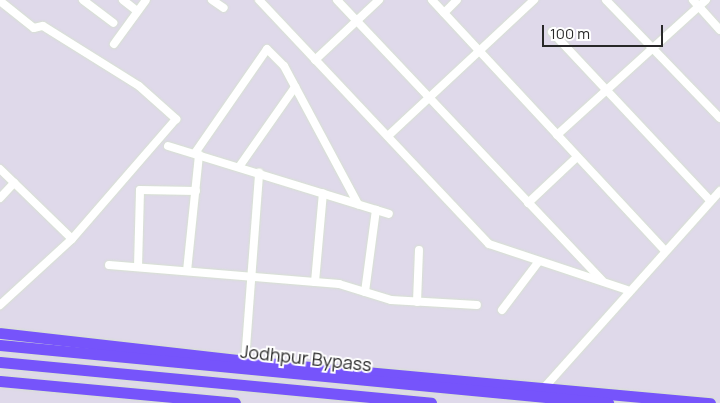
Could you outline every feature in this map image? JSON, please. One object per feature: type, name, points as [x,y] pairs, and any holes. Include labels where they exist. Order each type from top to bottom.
[{"type":"highway","points":[[0,333],[245,361],[710,403]]},
{"type":"highway","name":"Jodhpur Bypass","points":[[0,345],[608,403]]},
{"type":"highway","name":"Jodhpur Bypass","points":[[0,362],[430,403]]},
{"type":"highway","points":[[0,381],[235,403]]},
{"type":"street","points":[[84,0],[113,24]]},
{"type":"street","points":[[123,0],[138,11]]},
{"type":"street","points":[[114,44],[146,0]]},
{"type":"street","points":[[212,0],[224,8]]},
{"type":"street","points":[[259,0],[489,244],[627,290]]},
{"type":"street","points":[[265,7],[272,0]]},
{"type":"street","points":[[337,0],[603,282]]},
{"type":"street","points":[[315,60],[379,0]]},
{"type":"street","points":[[432,0],[664,250]]},
{"type":"street","points":[[444,13],[457,0]]},
{"type":"street","points":[[388,136],[534,0]]},
{"type":"street","points":[[606,0],[720,118]]},
{"type":"street","points":[[693,0],[720,30]]},
{"type":"street","points":[[557,135],[706,0]]},
{"type":"street","points":[[0,1],[34,28],[43,26],[139,86],[176,119],[72,239],[0,305]]},
{"type":"street","points":[[552,32],[710,200]]},
{"type":"street","points":[[187,271],[196,191],[197,154],[267,50],[295,86],[358,204]]},
{"type":"street","points":[[239,167],[295,86]]},
{"type":"street","points":[[168,146],[389,214]]},
{"type":"street","points":[[528,203],[577,156]]},
{"type":"street","points":[[0,169],[72,239]]},
{"type":"street","points":[[245,361],[259,174]]},
{"type":"street","points":[[0,198],[14,183]]},
{"type":"street","points":[[138,267],[140,190],[196,191]]},
{"type":"street","points":[[543,389],[627,290],[720,191]]},
{"type":"street","points":[[315,282],[323,193]]},
{"type":"street","points":[[365,292],[376,210]]},
{"type":"street","points":[[417,302],[419,250]]},
{"type":"street","points":[[502,310],[539,261]]},
{"type":"street","points":[[109,265],[315,282],[417,302],[477,305]]}]
